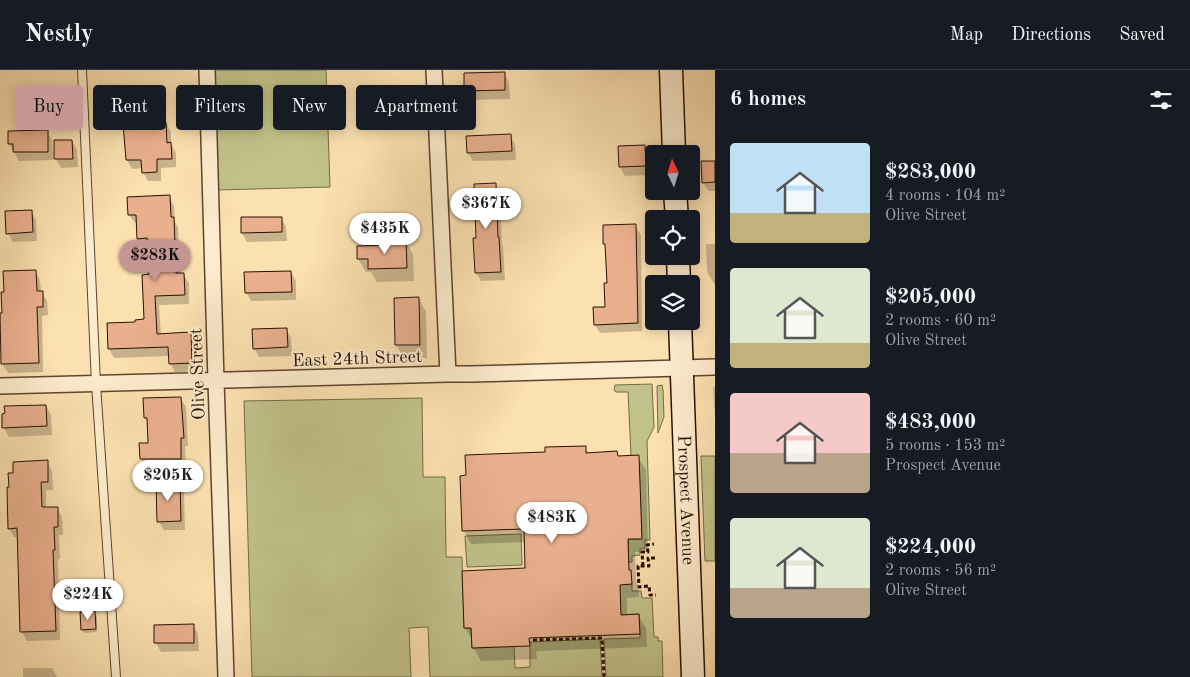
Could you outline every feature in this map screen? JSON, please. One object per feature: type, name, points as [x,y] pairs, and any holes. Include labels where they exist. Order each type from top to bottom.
[{"type":"main road","points":[[671,70],[674,145]]},
{"type":"main road","name":"Prospect Avenue","points":[[680,330],[693,677]]},
{"type":"street","name":"Olive Street","points":[[207,70],[226,677]]},
{"type":"street","points":[[434,70],[448,374]]},
{"type":"street","name":"East 24th Street","points":[[0,386],[715,367]]},
{"type":"lane","points":[[82,70],[96,384],[116,677]]},
{"type":"path","points":[[643,566],[642,552],[648,552],[648,544],[654,544]]},
{"type":"path","points":[[655,558],[648,558],[648,566],[638,566],[638,576],[639,587],[649,586],[650,595],[656,595]]},
{"type":"path","points":[[631,577],[638,576]]},
{"type":"path","points":[[533,640],[602,638],[604,677]]},
{"type":"green space","points":[[212,70],[326,70],[327,85],[273,85],[273,130],[328,130],[330,187],[216,190],[214,130],[263,130],[263,85],[212,85]]},
{"type":"green space","points":[[652,384],[654,427],[647,441],[650,540],[645,540],[645,548],[640,549],[640,555],[632,556],[632,562],[625,562],[628,554],[628,539],[641,539],[631,455],[628,392],[616,392],[614,390],[615,385]]},
{"type":"green space","points":[[662,385],[664,417],[658,433],[657,386]]},
{"type":"green space","points":[[422,398],[423,477],[445,477],[446,557],[462,557],[464,628],[471,628],[472,648],[514,646],[515,668],[530,667],[530,642],[600,639],[602,677],[430,677],[428,627],[409,628],[411,677],[252,677],[244,401]]},
{"type":"green space","points":[[701,456],[715,456],[715,561],[705,561]]},
{"type":"green space","points":[[521,534],[522,565],[467,567],[465,536]]},
{"type":"green space","points":[[632,584],[632,591],[641,591],[642,598],[652,598],[654,637],[658,637],[658,641],[662,641],[663,677],[606,677],[604,639],[640,638],[639,614],[621,615],[596,585]]},
{"type":"building","points":[[505,72],[505,90],[476,91],[476,85],[464,85],[464,73]]},
{"type":"building","points":[[166,122],[167,143],[171,142],[172,159],[157,159],[157,172],[142,173],[141,160],[126,160],[124,130],[166,130]]},
{"type":"building","points":[[48,130],[48,152],[13,152],[13,144],[8,144],[8,131]]},
{"type":"building","points":[[511,134],[512,151],[467,153],[466,136]]},
{"type":"building","points":[[54,140],[72,140],[73,159],[54,159]]},
{"type":"building","points":[[645,145],[645,166],[619,167],[618,146]]},
{"type":"building","points":[[701,161],[715,161],[715,182],[702,183]]},
{"type":"building","points":[[496,183],[501,272],[475,273],[473,238],[476,238],[474,184]]},
{"type":"building","points":[[170,195],[171,217],[174,217],[176,273],[184,273],[185,295],[155,296],[157,334],[191,332],[192,363],[169,364],[168,347],[108,349],[107,323],[135,322],[135,320],[144,319],[142,275],[149,274],[147,238],[137,239],[136,215],[128,215],[127,197]]},
{"type":"building","points":[[32,210],[33,232],[6,234],[5,211]]},
{"type":"building","points":[[241,217],[282,217],[282,232],[241,233]]},
{"type":"building","points":[[636,224],[638,323],[594,325],[593,307],[605,307],[604,283],[607,283],[603,225]]},
{"type":"building","points":[[386,240],[406,240],[407,268],[368,269],[368,259],[357,259],[357,246],[386,245]]},
{"type":"building","points":[[36,270],[37,291],[43,291],[43,307],[37,307],[39,363],[1,364],[0,313],[2,313],[1,292],[4,292],[3,271]]},
{"type":"building","points":[[291,271],[292,292],[245,293],[244,272]]},
{"type":"building","points":[[419,297],[420,345],[395,345],[394,298]]},
{"type":"building","points":[[287,328],[288,347],[253,349],[252,329]]},
{"type":"building","points":[[181,397],[184,438],[181,438],[181,459],[140,459],[139,443],[148,443],[147,418],[144,418],[143,398]]},
{"type":"building","points":[[46,405],[47,426],[2,428],[2,414],[5,413],[4,406]]},
{"type":"building","points":[[586,446],[586,453],[617,451],[618,456],[639,455],[642,539],[628,539],[629,570],[631,570],[632,584],[620,585],[621,615],[639,614],[640,634],[529,638],[530,646],[472,648],[471,628],[464,628],[462,571],[525,568],[524,529],[462,531],[460,476],[466,475],[465,455],[545,452],[545,447]]},
{"type":"building","points":[[48,460],[48,482],[41,482],[42,507],[58,507],[58,527],[54,527],[55,550],[53,550],[56,631],[20,632],[17,528],[8,529],[8,473],[13,473],[13,462]]},
{"type":"building","points":[[180,482],[181,521],[157,522],[156,483]]},
{"type":"building","points":[[95,611],[96,629],[81,630],[80,612]]},
{"type":"building","points":[[194,624],[194,643],[154,643],[154,625]]}]
